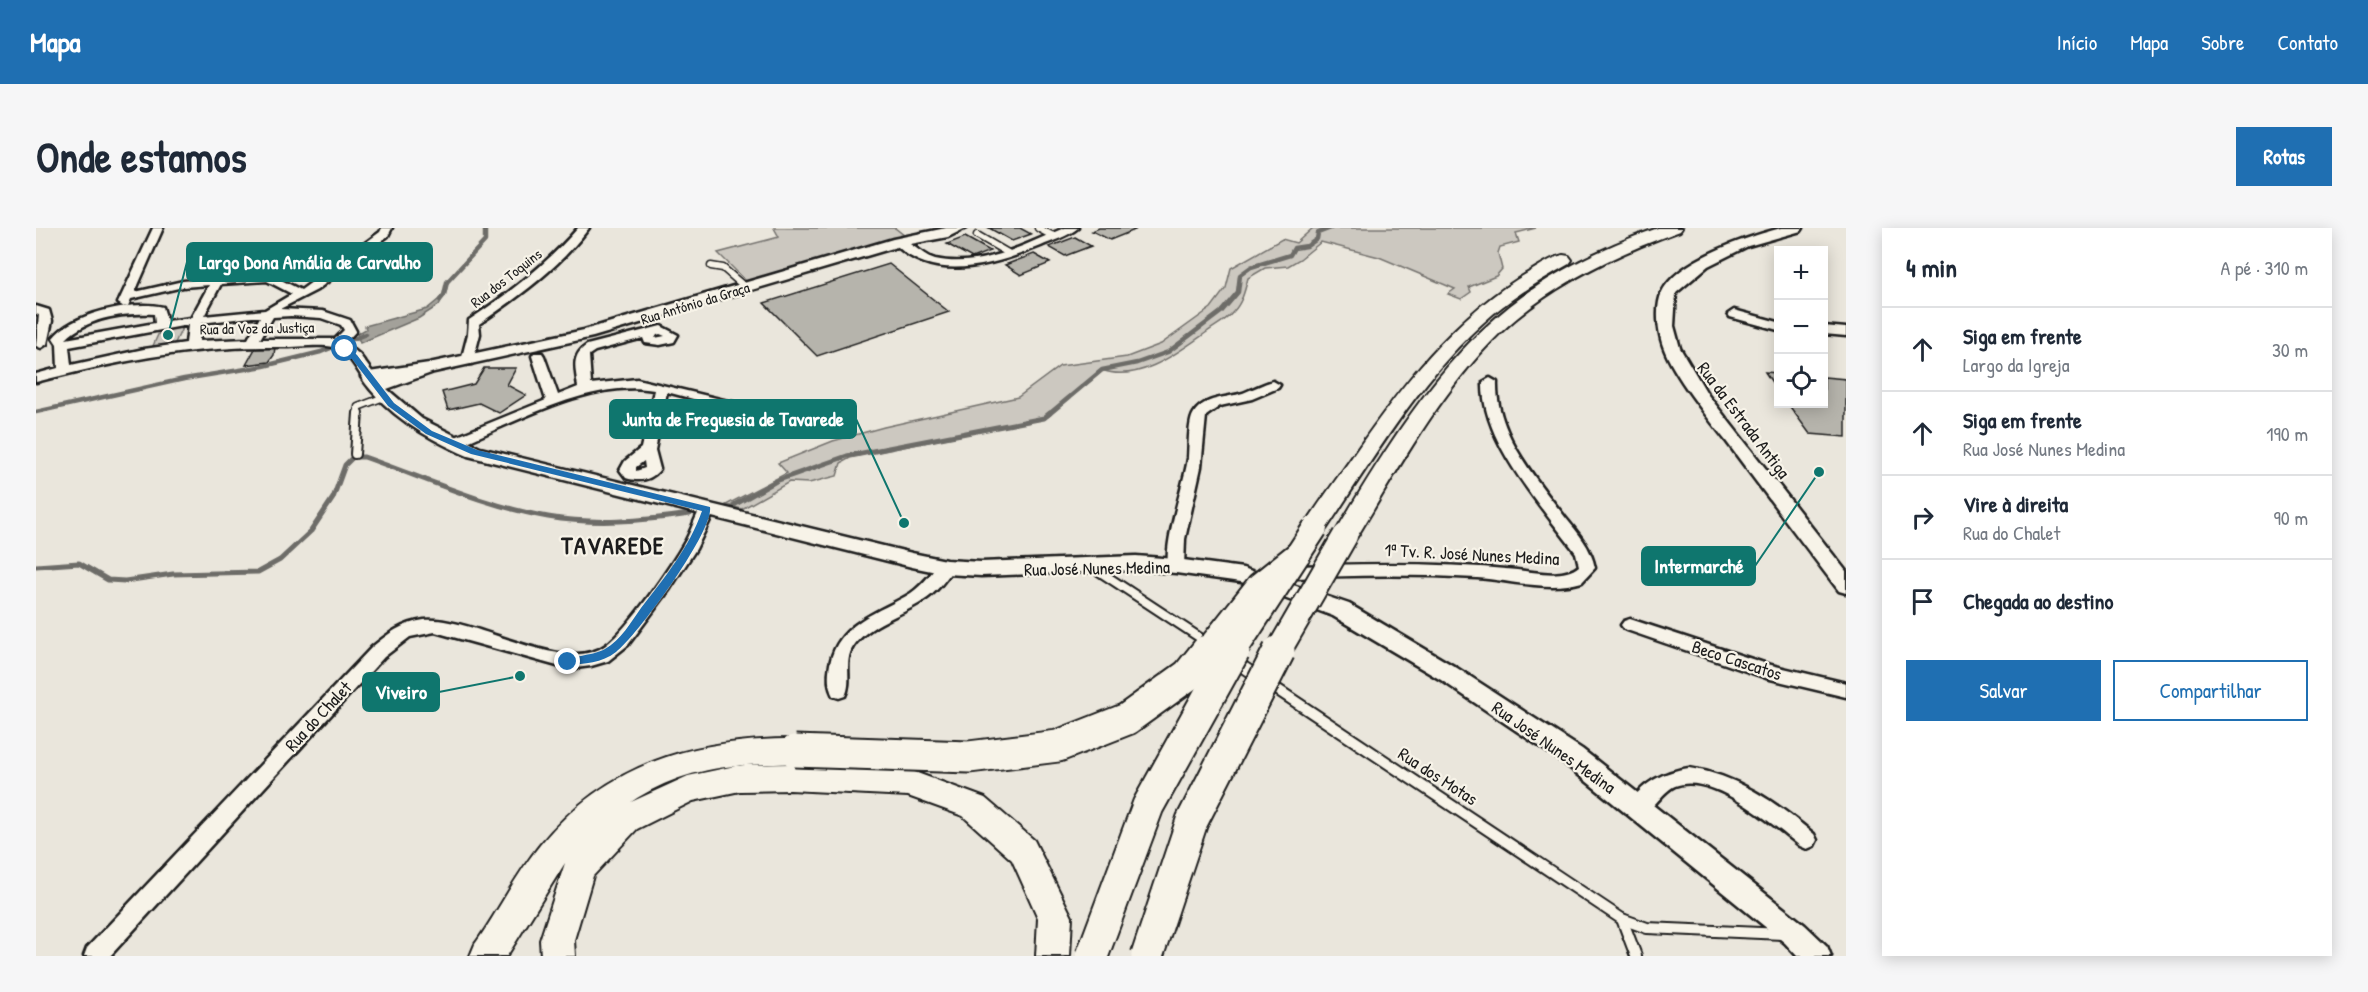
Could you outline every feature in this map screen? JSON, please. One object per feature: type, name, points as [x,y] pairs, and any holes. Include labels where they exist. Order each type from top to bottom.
[{"type":"main road","points":[[1092,956],[1148,806],[1236,648],[1315,528],[1416,382],[1482,314],[1519,286],[1557,263],[1635,228]]},
{"type":"main road","points":[[1147,956],[1192,821],[1268,670],[1345,536],[1440,390],[1478,344],[1503,322],[1553,285],[1603,257],[1674,228]]},
{"type":"main road","points":[[558,956],[556,940],[579,868],[627,819],[688,789],[792,764],[969,757],[1058,746],[1127,719],[1188,675],[1259,585],[1299,553]]},
{"type":"main road","points":[[487,956],[552,854],[584,820],[614,798],[656,774],[692,760],[757,752],[792,764],[909,783],[974,807],[1023,850],[1055,917],[1053,956]]},
{"type":"street","points":[[120,312],[158,228]]},
{"type":"street","points":[[252,343],[267,312],[279,304],[302,295],[345,267],[384,234],[387,228]]},
{"type":"street","name":"Rua dos Toquins","points":[[467,361],[474,334],[473,323],[525,286],[561,255],[584,228]]},
{"type":"street","points":[[898,242],[916,255],[946,264],[980,262],[1073,228]]},
{"type":"street","name":"Rua da Estrada Antiga","points":[[1796,228],[1743,243],[1703,263],[1677,283],[1669,293],[1666,326],[1676,355],[1701,398],[1846,586]]},
{"type":"street","name":"Rua António da Graça","points":[[376,387],[429,368],[587,334],[898,242],[951,229]]},
{"type":"street","points":[[127,297],[183,284],[269,277],[302,295]]},
{"type":"street","points":[[192,346],[195,321],[218,280]]},
{"type":"street","points":[[36,310],[45,313],[46,321],[39,345],[267,312],[309,312],[338,317],[346,323],[350,331],[338,343],[355,357],[376,387]]},
{"type":"street","points":[[65,370],[61,341],[64,332],[81,322],[120,312],[159,310],[162,326]]},
{"type":"street","points":[[1734,314],[1774,325]]},
{"type":"street","points":[[1828,330],[1846,332]]},
{"type":"street","points":[[585,389],[581,358],[583,353],[591,348],[653,332]]},
{"type":"street","name":"Rua da Voz da Justiça","points":[[36,378],[104,360],[192,346],[338,343]]},
{"type":"street","points":[[538,356],[553,400]]},
{"type":"street","name":"1ª Tv. R. José Nunes Medina","points":[[1244,575],[1366,568],[1478,572],[1548,579],[1576,578],[1587,568],[1584,552],[1524,470],[1497,427],[1487,390],[1490,382]]},
{"type":"street","points":[[453,443],[553,400],[585,389],[636,383],[751,409]]},
{"type":"street","points":[[1176,566],[1177,539],[1194,467],[1199,415],[1216,403],[1247,396],[1273,385]]},
{"type":"street","name":"Rua José Nunes Medina","points":[[376,387],[429,433],[474,452],[946,567],[1013,569],[1136,563],[1176,566],[1244,575],[1341,610],[1449,674],[1573,756],[1795,934],[1817,956]]},
{"type":"street","points":[[648,450],[661,387]]},
{"type":"street","name":"Rua do Chalet","points":[[95,956],[396,636],[414,627],[435,626],[568,662],[590,660],[610,651],[624,639],[687,554],[700,530],[707,510]]},
{"type":"street","points":[[839,691],[836,671],[839,654],[848,639],[863,627],[920,595],[946,567]]},
{"type":"street","name":"Beco Cascatos","points":[[1630,625],[1766,671],[1846,690]]},
{"type":"street","points":[[1638,807],[1670,779],[1683,776],[1707,779],[1777,814],[1807,840]]},
{"type":"lane","points":[[1038,228],[1053,236]]},
{"type":"lane","points":[[977,235],[1008,253]]},
{"type":"lane","points":[[711,266],[723,268],[746,288]]},
{"type":"lane","points":[[355,454],[358,407],[376,387]]},
{"type":"lane","name":"Rua dos Motas","points":[[1089,565],[1622,919],[1647,928],[1795,934]]},
{"type":"lane","points":[[1622,919],[1636,956]]},
{"type":"shaded area","points":[[774,228],[895,228],[905,236],[747,282],[718,253],[779,237]]},
{"type":"shaded area","points":[[1313,228],[1536,228],[1516,233],[1519,242],[1500,247],[1498,253],[1502,269],[1496,276],[1469,287],[1471,292],[1461,299],[1448,294],[1455,289],[1379,257],[1321,242],[1288,266],[1265,268],[1248,278],[1241,300],[1230,315],[1184,348],[1158,363],[1130,373],[1102,370],[1044,418],[850,458],[841,463],[837,476],[809,483],[789,482],[742,509],[726,505],[787,473],[778,463],[833,441],[884,427],[1018,397],[1060,366],[1127,357],[1161,344],[1211,308],[1226,288],[1231,268],[1282,239],[1296,243]]},
{"type":"shaded area","points":[[444,295],[439,305],[419,318],[360,343],[357,334],[366,329],[365,326],[427,309]]},
{"type":"shaded area","points":[[185,322],[174,345],[152,348],[162,326]]},
{"type":"building","points":[[989,228],[1020,228],[1031,234],[1012,241]]},
{"type":"building","points":[[1099,228],[1135,230],[1110,240],[1092,231]]},
{"type":"building","points":[[965,237],[990,251],[972,258],[947,244]]},
{"type":"building","points":[[1075,237],[1091,246],[1065,256],[1049,247]]},
{"type":"building","points":[[1034,254],[1050,263],[1021,275],[1005,265]]},
{"type":"building","points":[[889,264],[949,312],[817,356],[764,303]]},
{"type":"building","points":[[256,347],[275,347],[274,355],[269,362],[246,365]]},
{"type":"building","points":[[484,368],[516,368],[507,385],[526,395],[499,413],[479,403],[448,410],[442,392],[474,384]]},
{"type":"building","points":[[1765,372],[1774,373],[1774,385]]},
{"type":"building","points":[[1828,377],[1846,379],[1846,437],[1810,434],[1791,408],[1828,408]]},
{"type":"waterway","points":[[440,300],[444,295],[447,282],[485,241],[485,228]]},
{"type":"waterway","points":[[1048,415],[1102,370],[1137,363],[1168,352],[1221,312],[1238,292],[1240,275],[1251,267],[1290,255],[1294,248],[1307,246],[1317,239],[1318,233],[1331,228]]},
{"type":"waterway","points":[[36,412],[184,379],[264,366],[321,352],[366,334]]},
{"type":"waterway","points":[[734,505],[776,481],[847,456],[1044,418],[1050,413]]},
{"type":"waterway","points":[[36,566],[79,563],[108,580],[125,581],[173,574],[258,572],[280,560],[311,531],[333,498],[345,465],[353,457],[364,457],[478,499],[548,517],[583,521],[619,521],[690,514]]},
{"type":"place","name":"Largo Dona Amália de Carvalho","points":[[168,335]]},
{"type":"place","name":"Intermarché","points":[[1819,472]]},
{"type":"place","name":"Junta de Freguesia de Tavarede","points":[[904,523]]},
{"type":"place","name":"Viveiro","points":[[520,676]]},
{"type":"district","name":"TAVAREDE","points":[[613,545]]},
{"type":"route","points":[[345,349],[355,357],[391,405],[429,433],[474,452],[707,510],[700,530],[687,554],[624,639],[610,651],[590,660],[568,662]]}]
